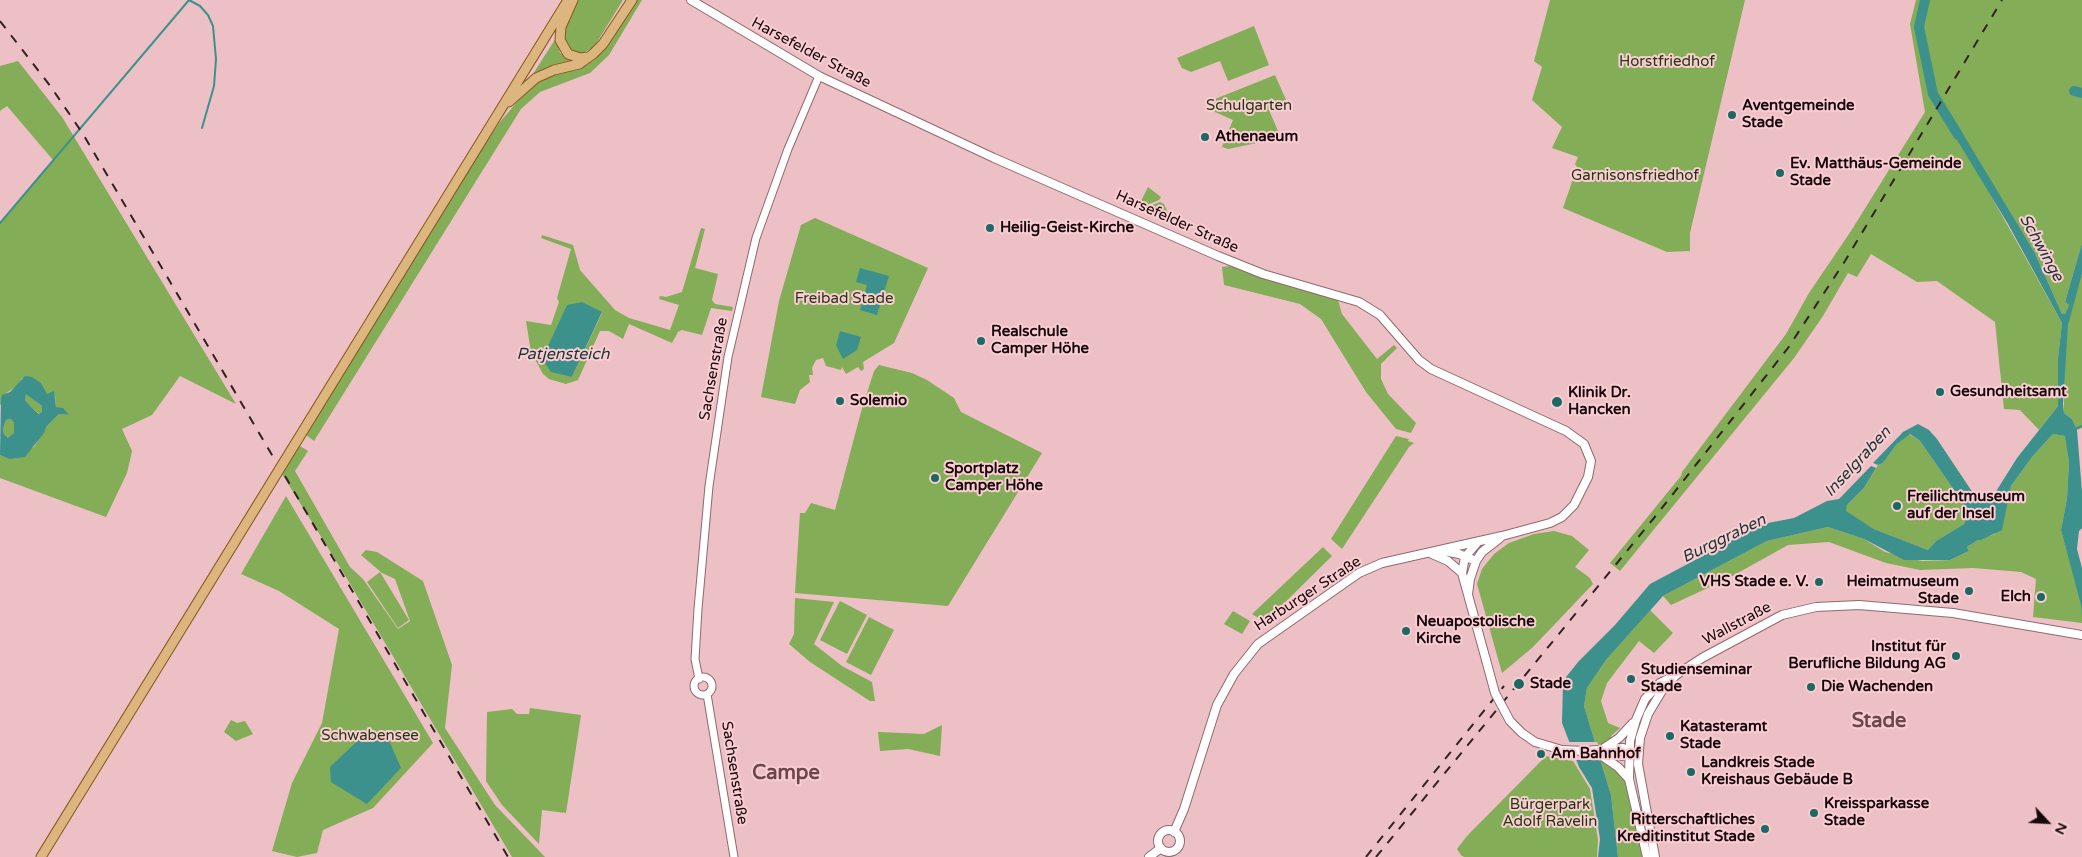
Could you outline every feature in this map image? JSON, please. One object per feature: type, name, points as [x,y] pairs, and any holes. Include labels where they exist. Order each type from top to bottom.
[{"type":"main road","points":[[41,857],[568,0]]},
{"type":"main road","points":[[573,0],[561,27],[560,40],[568,54],[580,58],[588,57]]},
{"type":"main road","points":[[500,110],[536,78],[554,70],[579,64],[588,57],[603,44],[630,0]]},
{"type":"main road","name":"Harsefelder Straße","points":[[691,0],[819,76],[994,158],[1263,274],[1359,302],[1380,315],[1419,360],[1431,369],[1566,431],[1584,444],[1591,461],[1588,477],[1574,505]]},
{"type":"main road","name":"Harburger Straße","points":[[1174,832],[1184,809],[1217,705],[1234,674],[1258,644],[1359,574],[1382,564],[1550,523],[1562,517],[1574,505]]},
{"type":"main road","name":"Harburger Straße","points":[[1462,544],[1467,554],[1476,561],[1482,552],[1502,536]]},
{"type":"main road","points":[[1480,541],[1467,554],[1462,573],[1486,660],[1503,710],[1522,733],[1545,746],[1562,750],[1632,751],[1638,761],[1655,857]]},
{"type":"main road","name":"Harburger Straße","points":[[1440,551],[1467,554]]},
{"type":"main road","points":[[1430,553],[1448,561],[1462,573]]},
{"type":"main road","points":[[1468,596],[1470,579],[1476,561]]},
{"type":"main road","name":"Wallstraße","points":[[1632,751],[1648,714],[1663,689],[1676,675],[1702,658],[1782,615],[1816,607],[1859,605],[1953,613],[2080,635]]},
{"type":"main road","name":"Wallstraße","points":[[1647,857],[1629,779],[1636,720],[1649,694],[1667,678],[1676,675]]},
{"type":"main road","points":[[1600,751],[1619,738],[1636,720]]},
{"type":"main road","points":[[1600,751],[1629,779]]},
{"type":"main road","points":[[1641,831],[1650,829]]},
{"type":"main road","points":[[1167,831],[1174,832],[1180,841],[1177,849],[1169,852],[1161,848],[1159,841],[1161,835],[1167,831]]},
{"type":"main road","points":[[1149,857],[1161,848]]},
{"type":"street","name":"Sachsenstraße","points":[[699,679],[695,659],[709,486],[728,357],[756,238],[788,148],[819,76]]},
{"type":"street","points":[[704,678],[710,682],[711,690],[707,694],[699,694],[695,690],[695,682],[699,679],[704,678]]},
{"type":"street","name":"Sachsenstraße","points":[[707,694],[734,857]]},
{"type":"green space","points":[[576,0],[623,0],[594,47],[579,55],[566,49],[562,36]]},
{"type":"green space","points":[[635,0],[642,0],[609,55],[590,73],[540,92],[521,109],[314,441],[306,435],[465,174],[500,122],[528,89],[550,75],[593,61],[605,48]]},
{"type":"green space","points":[[1550,0],[1745,0],[1690,233],[1690,251],[1667,252],[1563,208],[1577,167],[1575,164],[1578,157],[1552,148],[1562,127],[1532,100],[1542,67],[1534,61]]},
{"type":"green space","points":[[1916,0],[2082,0],[2082,243],[2065,302],[2069,305],[2065,314],[2062,314],[2035,253],[1954,120],[1951,124],[2062,323],[2058,358],[2058,406],[2039,430],[2020,410],[2004,409],[1995,322],[1937,281],[1917,282],[1871,254],[1857,277],[1848,273],[1823,316],[1794,358],[1620,571],[1610,563],[1681,476],[1682,472],[1786,334],[1809,293],[1851,231],[1925,112],[1910,24]]},
{"type":"green space","points":[[1254,26],[1269,65],[1228,81],[1220,61],[1191,72],[1182,68],[1177,58]]},
{"type":"green space","points":[[556,38],[560,53],[575,62],[548,67],[531,77]]},
{"type":"green space","points":[[18,61],[62,117],[236,404],[180,376],[152,415],[122,429],[132,451],[127,473],[106,517],[0,478],[0,455],[9,459],[34,447],[46,427],[59,414],[69,415],[56,407],[55,396],[47,394],[43,389],[22,378],[18,385],[5,394],[0,406],[0,223],[53,160],[7,106],[0,111],[0,66]]},
{"type":"green space","name":"Schulgarten","points":[[1275,75],[1287,102],[1269,110],[1281,138],[1228,149],[1222,147],[1233,120],[1215,112],[1210,101]]},
{"type":"green space","points":[[1148,187],[1161,197],[1159,200],[1144,206],[1126,201],[1128,196],[1141,201]]},
{"type":"green space","points":[[1160,202],[1164,204],[1171,220],[1145,208]]},
{"type":"green space","name":"Freibad Stade","points":[[815,218],[928,268],[894,343],[863,362],[864,369],[861,371],[858,367],[846,374],[842,367],[841,370],[826,366],[823,358],[816,360],[812,368],[813,375],[809,375],[810,382],[800,390],[795,404],[761,397],[779,301],[801,225]]},
{"type":"green space","points":[[701,228],[705,229],[695,268],[718,274],[712,300],[715,304],[733,307],[732,311],[711,308],[702,335],[682,330],[678,332],[672,343],[629,324],[623,339],[609,331],[600,331],[578,380],[566,384],[549,379],[543,374],[531,352],[526,321],[551,325],[559,302],[557,298],[571,249],[541,238],[542,235],[573,245],[580,270],[615,310],[629,318],[670,330],[679,305],[659,299],[660,296],[666,297],[682,292]],"holes":[[[567,305],[602,313],[572,377]]]},
{"type":"green space","points":[[1230,266],[1338,300],[1342,314],[1377,359],[1394,345],[1397,348],[1381,364],[1381,379],[1388,394],[1416,423],[1411,433],[1396,429],[1366,392],[1321,319],[1300,304],[1224,285],[1222,267]]},
{"type":"green space","points":[[2082,274],[2082,428],[2077,430],[2072,419],[2064,413],[2064,361],[2068,319]]},
{"type":"green space","name":"Sportplatz Camper Höhe","points":[[879,365],[912,373],[927,380],[954,398],[961,412],[1042,453],[948,606],[795,593],[800,513],[805,513],[811,503],[835,510],[861,412],[874,371]]},
{"type":"green space","points":[[26,393],[42,406],[40,414],[25,400]]},
{"type":"green space","points":[[11,419],[14,423],[14,433],[11,438],[8,438],[4,434],[3,429],[6,420]]},
{"type":"green space","points":[[1909,434],[1920,441],[1970,513],[1964,524],[1936,541],[1928,550],[1874,529],[1845,511],[1847,505],[1864,488],[1878,465],[1883,463],[1896,445]]},
{"type":"green space","points":[[2053,434],[2066,436],[2069,462],[2067,498],[2061,530],[2082,605],[2082,623],[2033,617],[2036,579],[2021,572],[1973,568],[1920,570],[1886,563],[1829,542],[1788,545],[1727,579],[1671,605],[1663,596],[1767,541],[1828,527],[1864,539],[1885,552],[1922,561],[1950,560],[1969,551],[1967,547],[1978,540],[1995,534],[2011,486],[2032,457]]},
{"type":"green space","points":[[1396,436],[1409,439],[1408,441],[1414,443],[1409,447],[1342,549],[1331,539]]},
{"type":"green space","points":[[300,446],[308,451],[295,471],[350,567],[363,579],[398,629],[410,621],[395,579],[382,573],[361,555],[366,550],[377,552],[423,581],[452,665],[445,728],[495,805],[545,857],[512,857],[343,572],[282,474]]},
{"type":"green space","name":"Schwabensee","points":[[286,496],[433,743],[373,808],[323,830],[317,853],[297,857],[272,851],[292,783],[322,723],[339,629],[279,591],[241,574]]},
{"type":"green space","points":[[1554,531],[1572,536],[1589,550],[1575,567],[1590,578],[1593,584],[1533,647],[1502,673],[1477,584],[1482,569],[1494,554],[1509,543],[1534,534]]},
{"type":"green space","points":[[1323,547],[1332,556],[1265,622],[1252,614]]},
{"type":"green space","points":[[380,572],[409,620],[398,628],[367,582]]},
{"type":"green space","points":[[795,598],[834,602],[814,644],[842,666],[872,682],[875,701],[870,701],[810,662],[789,644],[794,634]]},
{"type":"green space","points":[[840,601],[867,615],[847,654],[820,640]]},
{"type":"green space","points":[[1650,610],[1673,633],[1654,653],[1639,641],[1607,683],[1601,701],[1608,723],[1620,728],[1611,736],[1615,769],[1624,778],[1630,793],[1643,857],[1618,857],[1611,795],[1584,706],[1587,688],[1606,660]]},
{"type":"green space","points":[[1233,611],[1250,621],[1242,634],[1224,624]]},
{"type":"green space","points":[[869,617],[894,630],[871,675],[846,662]]},
{"type":"green space","points":[[530,708],[581,715],[566,813],[542,810],[539,844],[502,805],[486,781],[487,712],[512,709],[517,714],[529,714]]},
{"type":"green space","points":[[231,720],[237,723],[245,721],[253,734],[236,741],[224,732]]},
{"type":"green space","points":[[942,725],[940,756],[908,749],[880,751],[878,732],[924,734]]},
{"type":"green space","name":"Bürgerpark Adolf Ravelin","points":[[1546,756],[1573,761],[1590,789],[1598,840],[1597,857],[1464,857],[1461,855],[1457,849],[1467,836]]},
{"type":"water","points":[[1954,119],[2035,253],[2062,314],[2065,314],[2069,305],[2065,302],[2082,243],[2082,274],[2068,325],[2063,404],[2064,413],[2072,419],[2077,430],[2082,492],[2082,528],[2079,531],[2077,549],[2082,568],[2082,617],[2081,605],[2061,530],[2067,498],[2069,462],[2065,436],[2053,434],[2032,457],[2011,486],[2002,530],[1978,540],[1967,547],[1969,551],[1950,560],[1904,560],[1864,539],[1828,527],[1767,541],[1663,596],[1606,660],[1587,688],[1584,706],[1611,795],[1618,857],[1598,857],[1600,839],[1592,788],[1579,767],[1562,723],[1563,681],[1578,662],[1615,625],[1650,584],[1768,523],[1794,518],[1827,501],[1839,499],[1871,466],[1876,468],[1864,488],[1847,505],[1846,511],[1874,529],[1928,550],[1936,541],[1964,524],[1970,513],[1920,441],[1910,434],[1896,445],[1883,463],[1878,465],[1873,463],[1903,432],[1918,424],[1929,430],[1937,439],[1979,502],[1990,501],[2017,458],[2058,406],[2058,358],[2062,323],[2008,224],[1948,125]]},
{"type":"water","points":[[860,268],[889,276],[877,315],[860,310],[867,285],[856,282]]},
{"type":"water","name":"Patjensteich","points":[[582,302],[602,312],[572,377],[551,372],[542,359],[567,305]]},
{"type":"water","points":[[840,331],[861,337],[857,350],[843,359],[836,345]]},
{"type":"water","points":[[25,376],[32,377],[41,383],[47,394],[54,391],[56,407],[63,408],[69,415],[59,414],[46,427],[44,433],[25,457],[9,459],[0,455],[1,399],[2,395],[10,392]],"holes":[[[26,394],[42,406],[42,412],[39,414],[25,400]],[[11,419],[14,423],[14,433],[8,438],[4,434],[3,429],[6,420]]]},
{"type":"water","name":"Schwabensee","points":[[369,730],[387,736],[401,768],[367,804],[331,782],[330,767]]},
{"type":"pier","points":[[1566,742],[1597,742],[1606,763],[1598,760],[1573,760]]},
{"type":"waterway","points":[[0,223],[189,0],[200,6],[208,15],[213,26],[216,59],[214,86],[202,128]]},
{"type":"waterway","name":"Schwinge","points":[[1925,0],[1919,27],[1933,94],[1958,135]]},
{"type":"waterway","points":[[2074,91],[2082,93]]},
{"type":"waterway","points":[[2075,429],[2082,426]]},
{"type":"railway","points":[[1376,857],[1654,518],[1788,348],[1845,261],[2002,0]]},
{"type":"railway","points":[[0,21],[51,87],[83,134],[275,460]]},
{"type":"railway","points":[[285,476],[508,857]]},
{"type":"railway","points":[[1366,857],[1504,686]]},
{"type":"place","name":"Aventgemeinde Stade","points":[[1732,115]]},
{"type":"place","name":"Athenaeum","points":[[1205,137]]},
{"type":"place","name":"Ev. Matthäus-Gemeinde Stade","points":[[1780,173]]},
{"type":"place","name":"Heilig-Geist-Kirche","points":[[990,228]]},
{"type":"place","name":"Realschule Camper Höhe","points":[[981,341]]},
{"type":"place","name":"Gesundheitsamt","points":[[1940,392]]},
{"type":"place","name":"Solemio","points":[[840,401]]},
{"type":"place","name":"Klinik Dr. Hancken","points":[[1557,402]]},
{"type":"place","name":"Sportplatz Camper Höhe","points":[[935,478]]},
{"type":"place","name":"Freilichtmuseum auf der Insel","points":[[1897,506]]},
{"type":"place","name":"VHS Stade e. V.","points":[[1819,582]]},
{"type":"place","name":"Heimatmuseum Stade","points":[[1969,591]]},
{"type":"place","name":"Elch","points":[[2041,597]]},
{"type":"place","name":"Neuapostolische Kirche","points":[[1406,631]]},
{"type":"place","name":"Institut für Berufliche Bildung AG","points":[[1956,656]]},
{"type":"place","name":"Studienseminar Stade","points":[[1631,679]]},
{"type":"place","name":"Stade","points":[[1519,684]]},
{"type":"place","name":"Die Wachenden","points":[[1811,687]]},
{"type":"place","name":"Katasteramt Stade","points":[[1670,736]]},
{"type":"place","name":"Am Bahnhof","points":[[1541,754]]},
{"type":"place","name":"Landkreis Stade Kreishaus Gebäude B","points":[[1691,772]]},
{"type":"place","name":"Kreissparkasse Stade","points":[[1814,813]]},
{"type":"place","name":"Ritterschaftliches Kreditinstitut Stade","points":[[1765,829]]},
{"type":"district","name":"Stade","points":[[1879,722]]},
{"type":"district","name":"Campe","points":[[786,774]]},
{"type":"park label","name":"Horstfriedhof","points":[[1667,62]]},
{"type":"park label","name":"Garnisonsfriedhof","points":[[1635,176]]},
{"type":"water label","name":"Inselgraben","points":[[1858,462]]},
{"type":"water label","name":"Burggraben","points":[[1724,539]]}]
